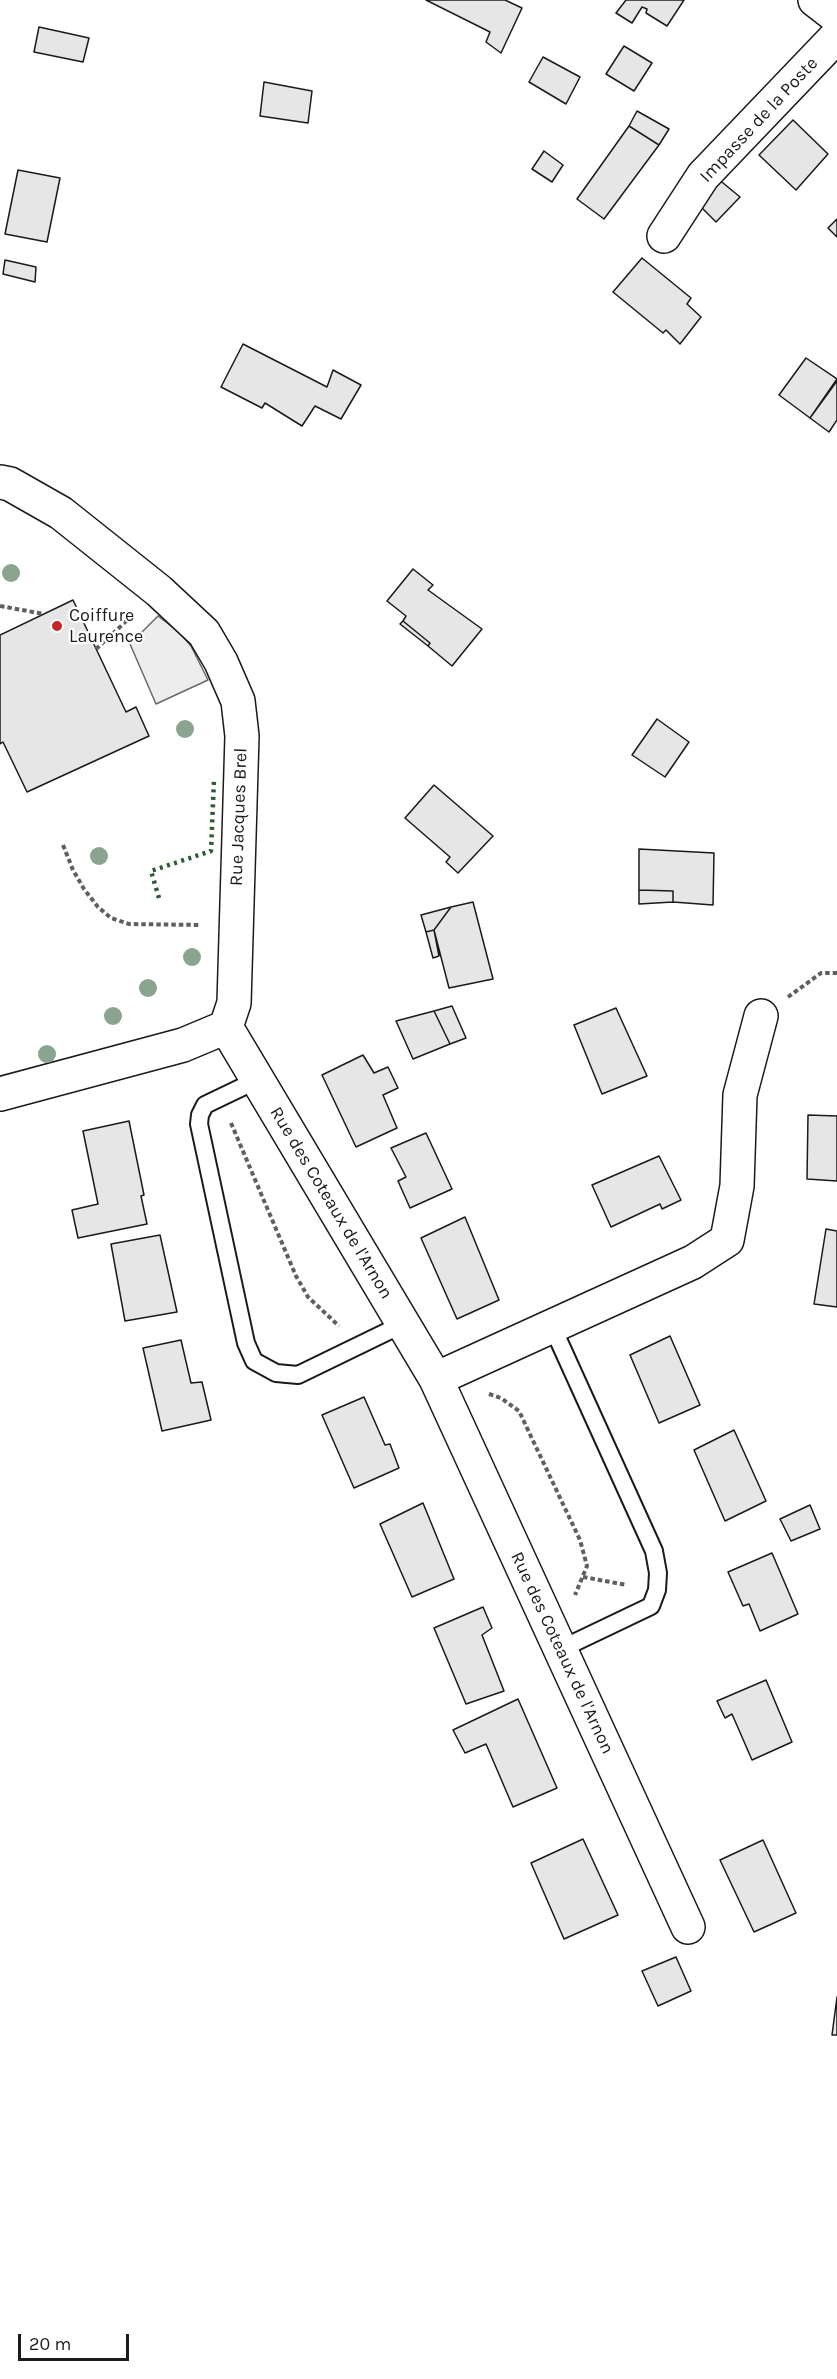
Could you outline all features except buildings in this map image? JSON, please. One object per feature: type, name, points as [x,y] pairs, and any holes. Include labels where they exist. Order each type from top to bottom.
[{"type":"street","points":[[815,0],[837,17]]},
{"type":"street","name":"Impasse de la Poste","points":[[664,236],[703,176],[837,36]]},
{"type":"street","name":"Rue Jacques Brel","points":[[0,482],[10,484],[61,513],[159,591],[204,633],[221,662],[238,700],[242,736],[234,1003],[226,1027]]},
{"type":"street","points":[[450,1372],[693,1262],[727,1240],[737,1186],[740,1095],[761,1016]]},
{"type":"street","points":[[0,1094],[183,1044],[226,1027]]},
{"type":"street","name":"Rue des Coteaux de l'Arnon","points":[[226,1027],[403,1324],[450,1372],[547,1620],[688,1927]]},
{"type":"lane","points":[[257,1080],[205,1105],[200,1115],[199,1125],[246,1343],[254,1361],[276,1373],[298,1375],[403,1324]]},
{"type":"lane","points":[[552,1326],[654,1551],[657,1590],[651,1606],[561,1649]]},
{"type":"path","points":[[96,650],[159,591]]},
{"type":"path","points":[[0,606],[44,614]]},
{"type":"path","points":[[63,845],[84,889],[98,907],[111,918],[129,924],[235,926]]},
{"type":"path","points":[[761,1016],[822,973],[837,973]]},
{"type":"path","points":[[221,1097],[296,1276],[308,1297],[359,1345]]},
{"type":"path","points":[[450,1372],[475,1388],[501,1398],[519,1411],[580,1540],[587,1566],[578,1590],[566,1608],[547,1620]]},
{"type":"path","points":[[583,1577],[657,1590]]},
{"type":"shaded area","points":[[158,616],[179,632],[191,646],[208,680],[156,704],[130,644]]},
{"type":"hedge","points":[[159,898],[151,871],[211,851],[214,779]]},
{"type":"place","name":"Coiffure Laurence","points":[[57,626]]}]
